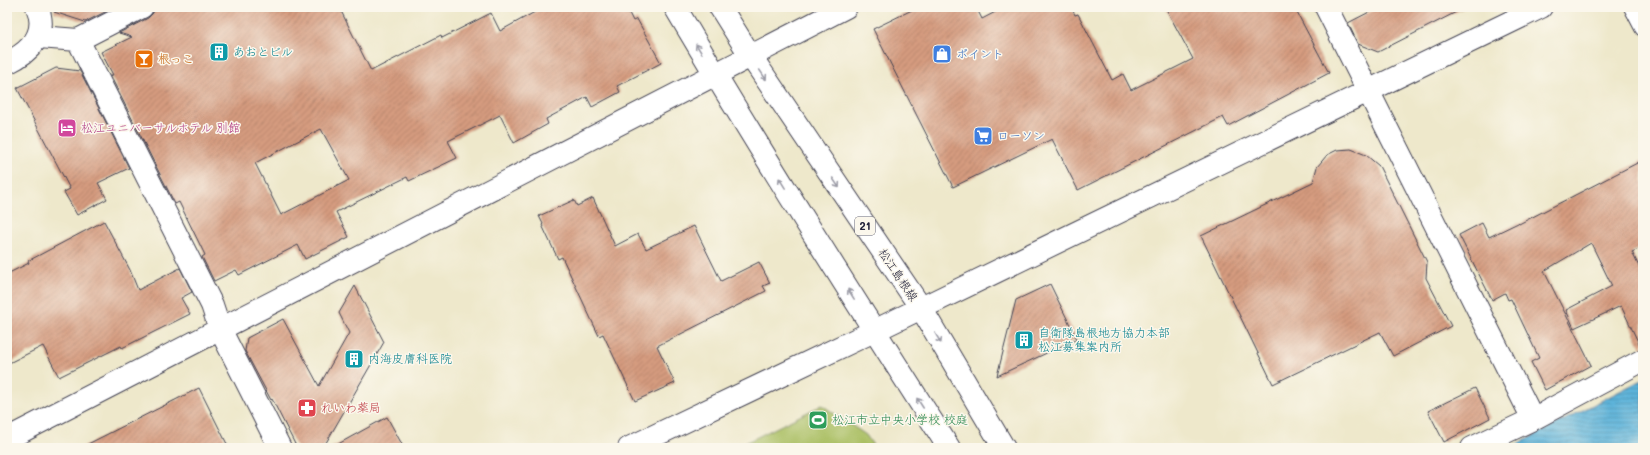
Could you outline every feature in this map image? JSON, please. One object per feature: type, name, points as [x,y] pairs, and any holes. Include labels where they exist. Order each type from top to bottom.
[{"type":"street","points":[[7,63],[20,56],[39,37],[42,17],[37,7]]},
{"type":"street","points":[[39,37],[78,40],[142,7]]},
{"type":"street","points":[[675,7],[714,74],[874,331],[949,448]]},
{"type":"street","name":"松江島根線","points":[[720,7],[750,56],[921,308],[1004,448]]},
{"type":"street","points":[[7,439],[846,7]]},
{"type":"street","points":[[1326,7],[1533,419]]},
{"type":"street","points":[[629,448],[874,331],[1541,7]]},
{"type":"street","points":[[78,40],[212,305],[220,329],[280,448]]},
{"type":"street","points":[[1472,448],[1533,419],[1643,360]]},
{"type":"lane","points":[[1632,7],[1643,28]]},
{"type":"green space","name":"松江市立中央小学校 校庭","points":[[822,405],[866,435],[875,448],[735,448]]},
{"type":"water","points":[[1643,379],[1643,448],[1510,448]]},
{"type":"building","points":[[55,7],[115,7],[85,22],[54,12]]},
{"type":"building","points":[[154,7],[339,7],[371,71],[441,35],[442,38],[491,13],[500,31],[544,7],[626,7],[633,21],[637,19],[661,63],[617,86],[620,92],[592,107],[587,97],[546,119],[548,124],[514,143],[500,115],[448,141],[457,158],[409,181],[407,177],[336,212],[349,237],[305,259],[298,245],[239,275],[236,270],[214,281],[202,257],[205,255],[179,202],[175,204],[110,75],[113,75],[101,52],[132,37],[119,33],[148,18],[153,13]],"holes":[[[321,129],[349,180],[281,215],[255,163]]]},
{"type":"building","points":[[918,7],[976,7],[982,19],[1005,7],[1071,7],[1075,15],[1078,14],[1112,80],[1123,74],[1131,90],[1193,59],[1165,7],[1294,7],[1329,73],[1228,126],[1223,117],[1078,190],[1052,139],[953,187],[873,29]]},
{"type":"building","points":[[1379,7],[1466,7],[1378,52],[1358,44],[1348,23]]},
{"type":"building","points":[[56,68],[80,71],[129,168],[98,183],[107,199],[77,215],[64,192],[70,189],[17,88]]},
{"type":"building","points":[[1351,149],[1366,155],[1379,166],[1427,262],[1426,278],[1451,326],[1393,356],[1380,332],[1273,384],[1201,236],[1313,182],[1317,167],[1327,155],[1337,150]]},
{"type":"building","points":[[1643,160],[1643,247],[1632,252],[1643,275],[1643,348],[1641,348],[1621,306],[1574,328],[1566,310],[1612,286],[1591,243],[1544,271],[1591,365],[1545,390],[1531,362],[1539,358],[1511,299],[1508,300],[1505,293],[1492,300],[1459,235],[1482,223],[1489,237],[1518,223],[1519,224]]},
{"type":"building","points":[[593,198],[615,246],[638,234],[646,249],[694,226],[721,281],[759,262],[770,283],[763,286],[766,291],[657,346],[675,383],[635,401],[603,334],[599,336],[562,257],[558,259],[539,216],[574,200],[577,206]]},
{"type":"building","points":[[104,221],[130,270],[138,290],[180,268],[192,292],[181,298],[190,314],[59,377],[43,346],[7,364],[7,274],[29,263],[28,261]]},
{"type":"building","name":"自衛隊島根地方協力本部 松江募集案内所","points":[[1050,284],[1077,339],[997,376],[1016,300]]},
{"type":"building","points":[[355,286],[384,342],[323,448],[297,448],[245,351],[247,338],[283,319],[319,386],[349,333],[339,313]]},
{"type":"building","points":[[199,388],[229,448],[80,448]]},
{"type":"building","points":[[1475,388],[1490,418],[1444,442],[1428,411]]},
{"type":"building","points":[[387,417],[404,448],[331,448]]},
{"type":"place","name":"あおとビル","points":[[219,52]]},
{"type":"place","name":"ポイント","points":[[942,54]]},
{"type":"place","name":"根っこ","points":[[144,59]]},
{"type":"place","name":"松江ユニバーサルホテル 別館","points":[[67,128]]},
{"type":"place","name":"ローソン","points":[[983,136]]},
{"type":"place","name":"自衛隊島根地方協力本部 松江募集案内所","points":[[1024,340]]},
{"type":"place","name":"内海皮膚科医院","points":[[354,359]]},
{"type":"place","name":"れいわ薬局","points":[[307,408]]},
{"type":"place","name":"松江市立中央小学校 校庭","points":[[818,420]]}]
